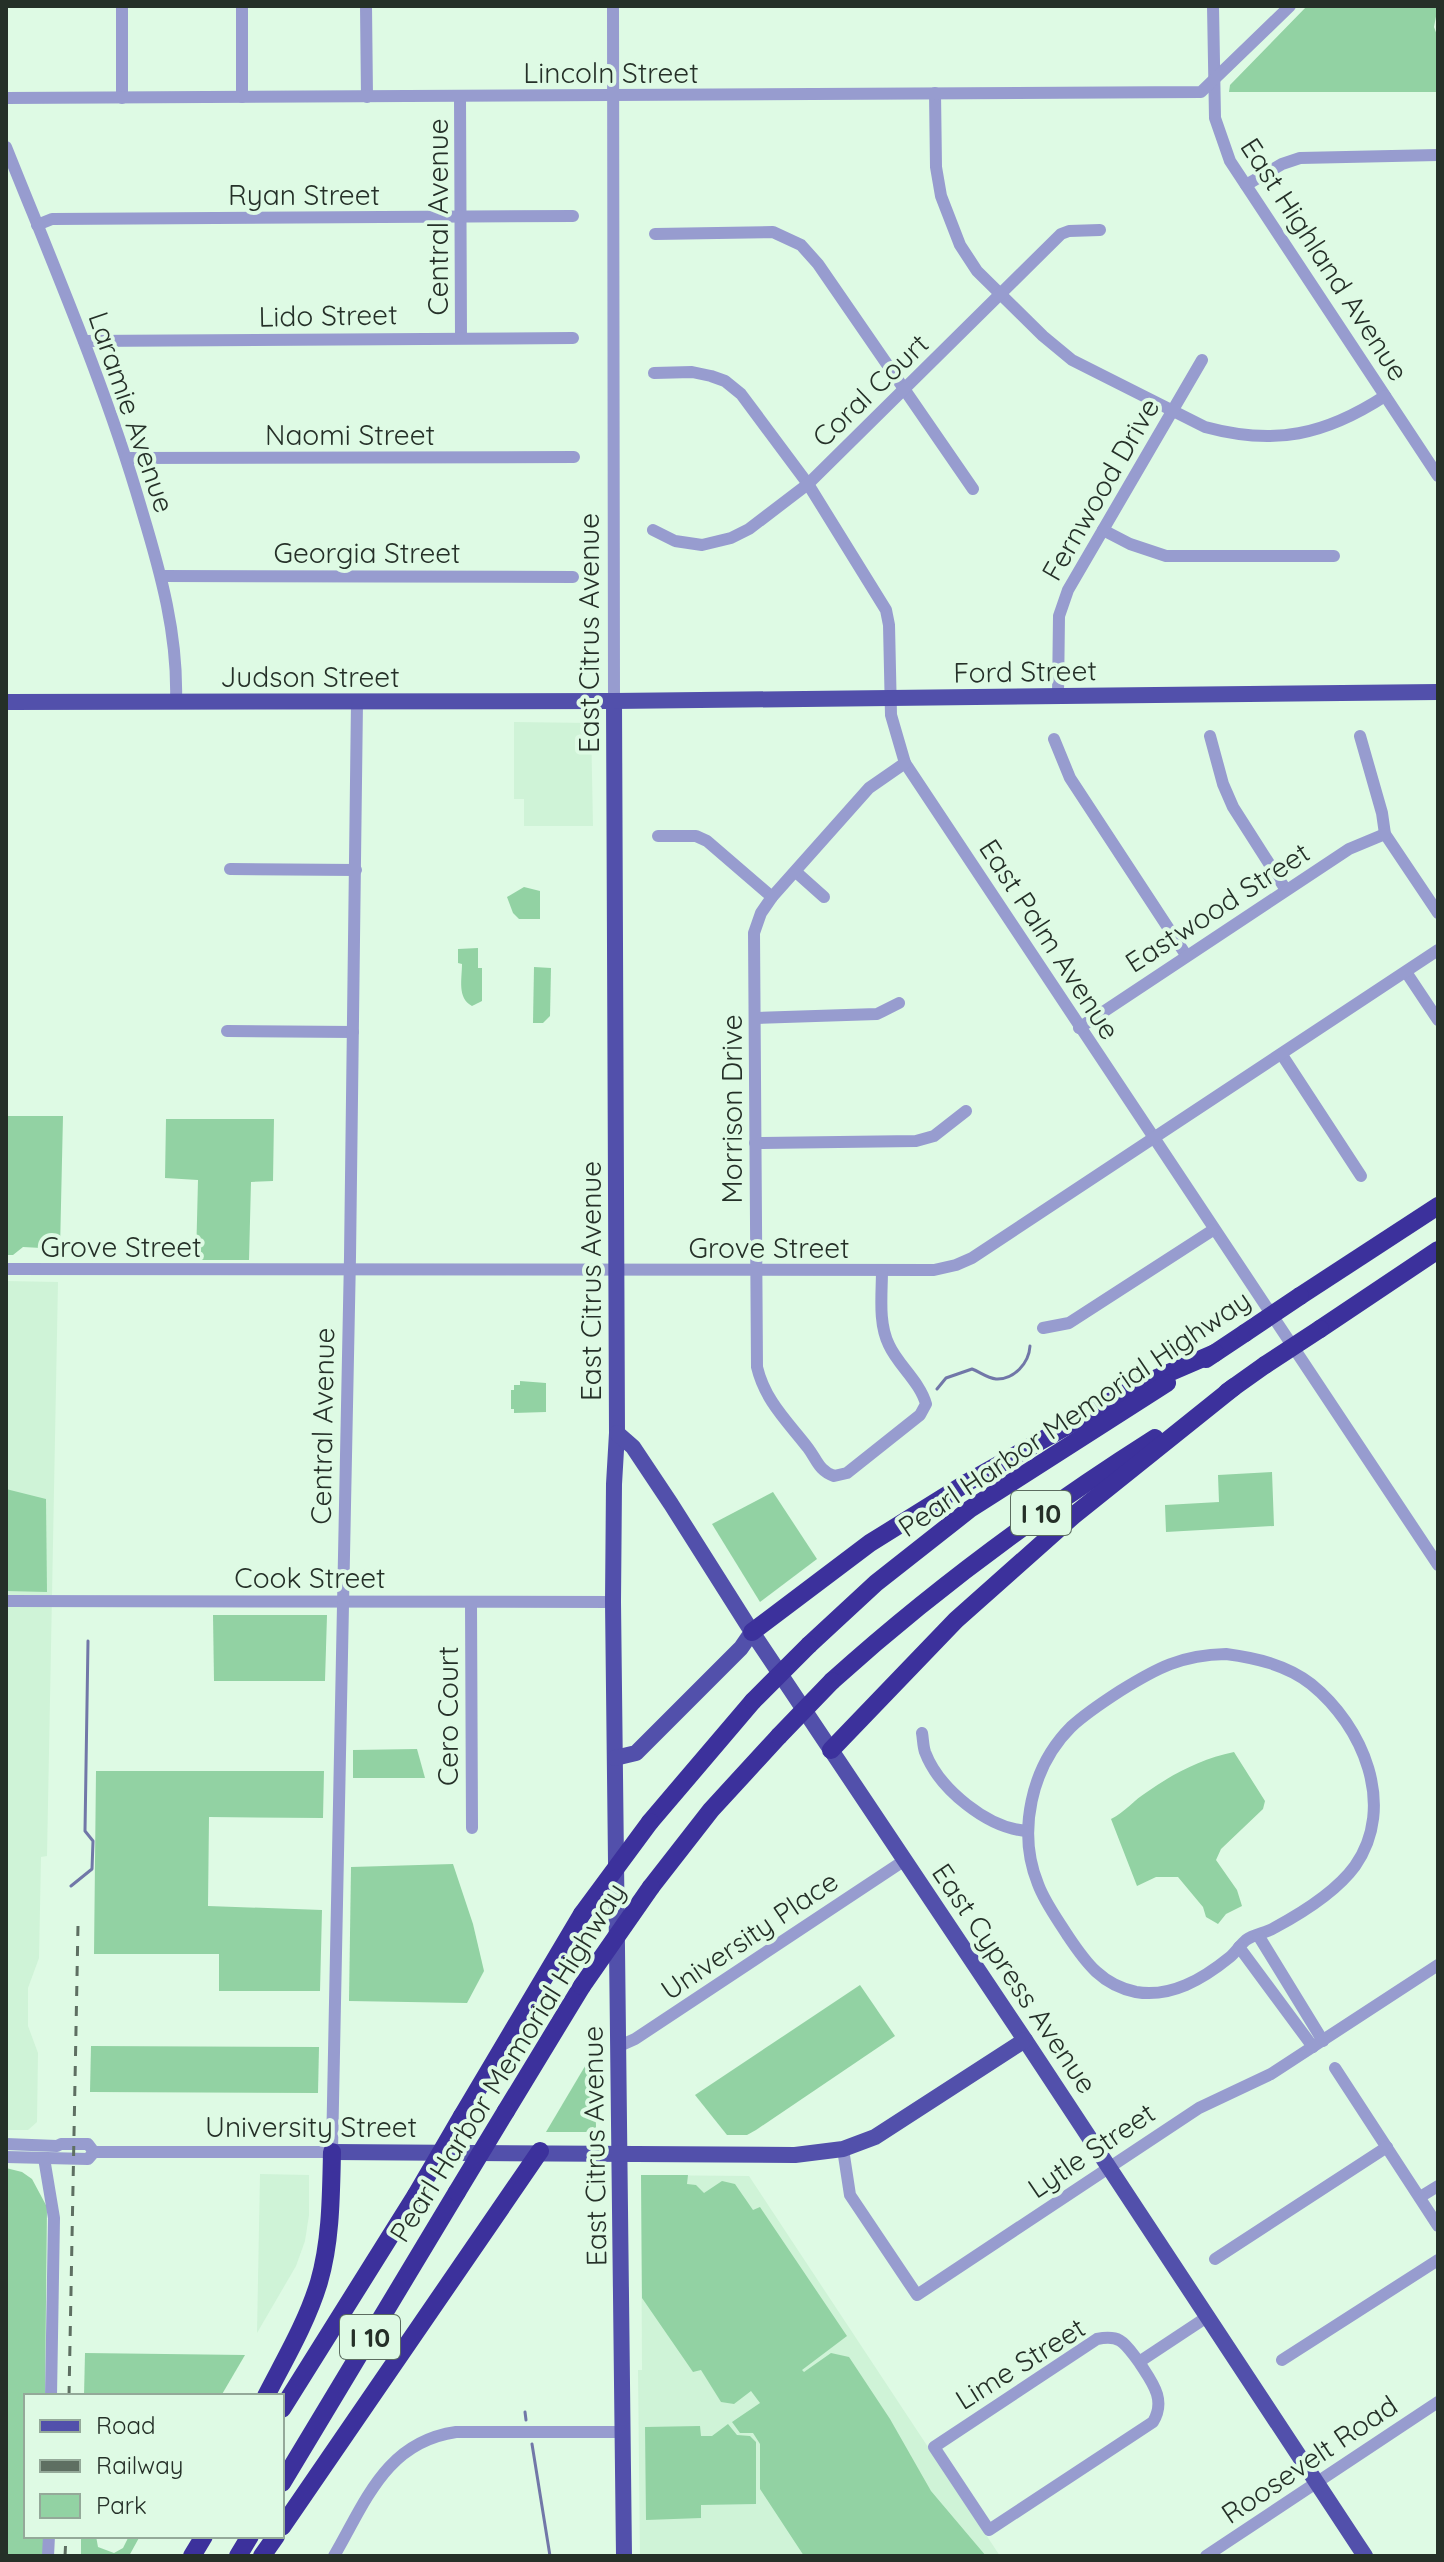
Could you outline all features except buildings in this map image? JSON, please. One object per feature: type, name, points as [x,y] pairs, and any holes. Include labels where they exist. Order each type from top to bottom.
[{"type":"highway","name":"Pearl Harbor Memorial Highway","points":[[284,2406],[416,2195],[582,1914],[650,1822],[753,1701],[876,1583],[970,1509],[1438,1206]]},
{"type":"highway","name":"Pearl Harbor Memorial Highway","points":[[284,2480],[582,1986],[651,1887],[711,1810],[779,1736],[832,1681],[891,1628],[988,1551],[1072,1491],[1438,1250]]},
{"type":"highway","points":[[752,1632],[870,1543],[968,1482],[1136,1387],[1215,1353]]},
{"type":"highway","points":[[831,1750],[956,1620],[1073,1516],[1234,1387]]},
{"type":"highway","points":[[284,2524],[540,2151]]},
{"type":"highway","points":[[267,2394],[308,2314],[320,2280],[330,2206],[332,2152]]},
{"type":"highway","points":[[192,2556],[203,2538]]},
{"type":"highway","points":[[238,2556],[249,2538]]},
{"type":"highway","points":[[262,2556],[275,2538]]},
{"type":"main road","name":"Ford Street","points":[[614,701],[1438,692]]},
{"type":"main road","name":"Judson Street","points":[[6,702],[614,701]]},
{"type":"main road","name":"East Citrus Avenue","points":[[614,701],[617,1433],[613,1602],[624,2556]]},
{"type":"main road","name":"East Cypress Avenue","points":[[617,1433],[633,1447],[752,1632],[1365,2556]]},
{"type":"main road","points":[[615,1758],[636,1753],[741,1648],[752,1632]]},
{"type":"main road","name":"University Street","points":[[332,2152],[795,2155],[843,2149],[888,2131],[1025,2040]]},
{"type":"street","points":[[122,6],[122,98]]},
{"type":"street","points":[[242,6],[242,97]]},
{"type":"street","points":[[366,6],[367,97]]},
{"type":"street","name":"East Citrus Avenue","points":[[613,6],[614,701]]},
{"type":"street","name":"East Highland Avenue","points":[[1213,6],[1215,118],[1221,142],[1385,396],[1436,468]]},
{"type":"street","points":[[1213,83],[1290,6]]},
{"type":"street","name":"Lincoln Street","points":[[6,98],[1201,92],[1213,83]]},
{"type":"street","points":[[935,93],[936,167],[950,223],[977,271],[1072,360],[1205,427],[1227,433],[1286,435],[1335,425],[1385,396]]},
{"type":"street","name":"Central Avenue","points":[[460,96],[461,337]]},
{"type":"street","name":"Laramie Avenue","points":[[6,147],[127,458],[161,576],[175,648],[176,701]]},
{"type":"street","points":[[1246,185],[1282,164],[1300,158],[1438,155]]},
{"type":"street","name":"Ryan Street","points":[[37,225],[52,219],[573,216]]},
{"type":"street","name":"Coral Court","points":[[653,530],[688,544],[713,544],[749,529],[808,484],[1061,234],[1100,230]]},
{"type":"street","points":[[655,234],[773,232],[801,245],[818,264],[973,489]]},
{"type":"street","name":"Lido Street","points":[[84,341],[573,338]]},
{"type":"street","name":"Fernwood Drive","points":[[1058,695],[1057,634],[1063,602],[1202,360]]},
{"type":"street","name":"East Palm Avenue","points":[[654,373],[692,372],[725,381],[755,411],[808,484],[886,610],[890,699],[894,731],[905,763],[1438,1565]]},
{"type":"street","name":"Naomi Street","points":[[127,458],[574,457]]},
{"type":"street","points":[[1103,530],[1130,544],[1166,556],[1334,556]]},
{"type":"street","name":"Georgia Street","points":[[161,576],[573,577]]},
{"type":"street","name":"Central Avenue","points":[[332,2152],[357,702]]},
{"type":"street","points":[[1210,736],[1223,784],[1233,807],[1286,890]]},
{"type":"street","points":[[1360,736],[1385,834],[1438,913]]},
{"type":"street","points":[[1054,739],[1070,778],[1186,955]]},
{"type":"street","name":"Morrison Drive","points":[[882,1270],[884,1334],[889,1347],[921,1391],[926,1404],[920,1415],[847,1473],[834,1476],[822,1470],[772,1404],[757,1367],[754,933],[761,913],[772,897],[869,788],[905,763]]},
{"type":"street","name":"Eastwood Street","points":[[1079,1028],[1349,849],[1385,834]]},
{"type":"street","points":[[658,836],[696,836],[707,841],[772,897]]},
{"type":"street","points":[[230,869],[356,870]]},
{"type":"street","points":[[796,872],[824,897]]},
{"type":"street","name":"Grove Street","points":[[6,1269],[934,1270],[972,1258],[1438,950]]},
{"type":"street","points":[[1406,972],[1438,1020]]},
{"type":"street","points":[[755,1018],[877,1014],[899,1003]]},
{"type":"street","points":[[227,1031],[353,1032]]},
{"type":"street","points":[[1282,1055],[1361,1176]]},
{"type":"street","points":[[755,1143],[916,1141],[934,1136],[966,1111]]},
{"type":"street","points":[[1043,1328],[1069,1323],[1213,1230]]},
{"type":"street","name":"Cook Street","points":[[6,1601],[613,1602]]},
{"type":"street","name":"Cero Court","points":[[471,1603],[472,1828]]},
{"type":"street","points":[[1226,1654],[1282,1667],[1310,1683],[1360,1746],[1371,1773],[1375,1805],[1372,1830],[1364,1851],[1332,1890],[1272,1930],[1247,1939],[1231,1956],[1195,1981],[1167,1992],[1138,1992],[1112,1985],[1084,1960],[1044,1897],[1032,1866],[1028,1831],[1035,1787],[1049,1757],[1070,1728],[1096,1707],[1155,1669],[1190,1657],[1226,1654]]},
{"type":"street","points":[[922,1733],[925,1751],[955,1792],[990,1819],[1018,1831],[1028,1831]]},
{"type":"street","name":"University Place","points":[[617,2047],[635,2039],[905,1860]]},
{"type":"street","points":[[1258,1935],[1318,2044]]},
{"type":"street","points":[[1239,1947],[1318,2044]]},
{"type":"street","name":"Lytle Street","points":[[843,2149],[850,2195],[917,2295],[1199,2108],[1262,2079],[1438,1965]]},
{"type":"street","points":[[1335,2068],[1438,2226]]},
{"type":"street","name":"University Street","points":[[6,2144],[88,2144],[94,2152]]},
{"type":"street","points":[[1215,2259],[1387,2147]]},
{"type":"street","name":"University Street","points":[[6,2157],[88,2159],[94,2152],[332,2152]]},
{"type":"street","points":[[44,2158],[54,2218],[51,2394]]},
{"type":"street","points":[[1420,2197],[1438,2186]]},
{"type":"street","points":[[1282,2360],[1438,2260]]},
{"type":"street","points":[[1139,2362],[1207,2317]]},
{"type":"street","name":"Lime Street","points":[[1107,2337],[1121,2340],[1139,2362],[1159,2398],[1159,2409],[1153,2422],[989,2530],[934,2447],[1097,2339],[1107,2337]]},
{"type":"street","name":"Roosevelt Road","points":[[1206,2556],[1438,2402]]},
{"type":"street","points":[[334,2556],[384,2470],[399,2454],[417,2442],[456,2432],[624,2432]]},
{"type":"shaded area","points":[[514,722],[591,723],[593,826],[524,826],[524,799],[514,799]]},
{"type":"shaded area","points":[[6,1281],[58,1282],[47,1856],[41,1857],[39,1958],[28,1988],[28,2026],[38,2053],[37,2122],[28,2130],[6,2130]]},
{"type":"shaded area","points":[[260,2174],[309,2175],[309,2215],[305,2241],[296,2266],[257,2333]]},
{"type":"shaded area","points":[[641,2175],[749,2176],[1000,2556],[640,2556],[638,2370],[642,2370]]},
{"type":"green space","points":[[1307,6],[1438,6],[1434,27],[1438,38],[1438,92],[1229,92],[1230,85]]},
{"type":"green space","points":[[524,887],[540,891],[540,919],[519,919],[513,913],[507,897]]},
{"type":"green space","points":[[478,948],[478,968],[482,968],[482,1001],[472,1006],[462,993],[462,964],[458,963],[458,949]]},
{"type":"green space","points":[[534,967],[551,968],[550,1016],[543,1023],[533,1023]]},
{"type":"green space","points":[[6,1116],[63,1116],[60,1249],[23,1247],[13,1255],[6,1255]]},
{"type":"green space","points":[[166,1119],[274,1119],[273,1181],[251,1182],[249,1260],[196,1260],[198,1180],[165,1178]]},
{"type":"green space","points":[[520,1381],[546,1383],[546,1412],[514,1413],[511,1409],[511,1390],[514,1390],[514,1385],[520,1385]]},
{"type":"green space","points":[[1272,1472],[1274,1526],[1166,1532],[1165,1505],[1219,1502],[1218,1475]]},
{"type":"green space","points":[[6,1489],[46,1499],[47,1592],[6,1591]]},
{"type":"green space","points":[[773,1492],[817,1559],[760,1602],[712,1524]]},
{"type":"green space","points":[[213,1615],[327,1615],[325,1681],[214,1681]]},
{"type":"green space","points":[[417,1749],[425,1778],[353,1778],[353,1750]]},
{"type":"green space","points":[[1234,1752],[1265,1801],[1263,1809],[1221,1849],[1216,1860],[1237,1890],[1242,1906],[1226,1914],[1218,1924],[1206,1917],[1203,1907],[1178,1877],[1156,1877],[1137,1886],[1111,1819],[1178,1773]]},
{"type":"green space","points":[[96,1771],[324,1771],[323,1818],[209,1817],[208,1906],[322,1910],[320,1991],[219,1991],[219,1954],[94,1954]]},
{"type":"green space","points":[[453,1864],[473,1924],[484,1971],[467,2003],[349,2001],[351,1867]]},
{"type":"green space","points":[[860,1985],[895,2036],[756,2130],[747,2135],[727,2135],[695,2095]]},
{"type":"green space","points":[[91,2046],[319,2047],[318,2093],[90,2092]]},
{"type":"green space","points":[[594,2051],[596,2127],[591,2132],[546,2132]]},
{"type":"green space","points":[[6,2168],[22,2172],[32,2179],[47,2207],[45,2394],[24,2394],[24,2538],[43,2538],[43,2556],[6,2556]]},
{"type":"green space","points":[[641,2175],[688,2175],[687,2184],[696,2185],[704,2193],[722,2181],[735,2184],[753,2210],[760,2207],[847,2336],[802,2370],[804,2372],[831,2353],[849,2357],[890,2419],[931,2491],[986,2556],[804,2556],[760,2489],[760,2444],[753,2433],[740,2433],[732,2422],[760,2403],[751,2391],[734,2404],[721,2402],[701,2370],[693,2372],[642,2298]]},
{"type":"green space","points":[[85,2353],[245,2355],[222,2394],[84,2394]]},
{"type":"green space","points":[[728,2424],[737,2435],[750,2436],[756,2442],[756,2504],[701,2505],[701,2518],[646,2520],[645,2427],[700,2426],[701,2436],[712,2436]]},
{"type":"green space","points":[[81,2538],[96,2538],[98,2547],[114,2553],[123,2548],[128,2538],[139,2538],[129,2556],[81,2556]]},
{"type":"waterway","points":[[937,1389],[946,1378],[972,1369],[993,1378],[1009,1377],[1024,1364],[1030,1346]]},
{"type":"waterway","points":[[71,1886],[92,1869],[93,1841],[85,1831],[88,1641]]},
{"type":"waterway","points":[[525,2412],[526,2420]]},
{"type":"waterway","points":[[532,2444],[550,2556]]},
{"type":"railway","points":[[69,2394],[78,1925]]},
{"type":"railway","points":[[65,2556],[66,2538]]}]
